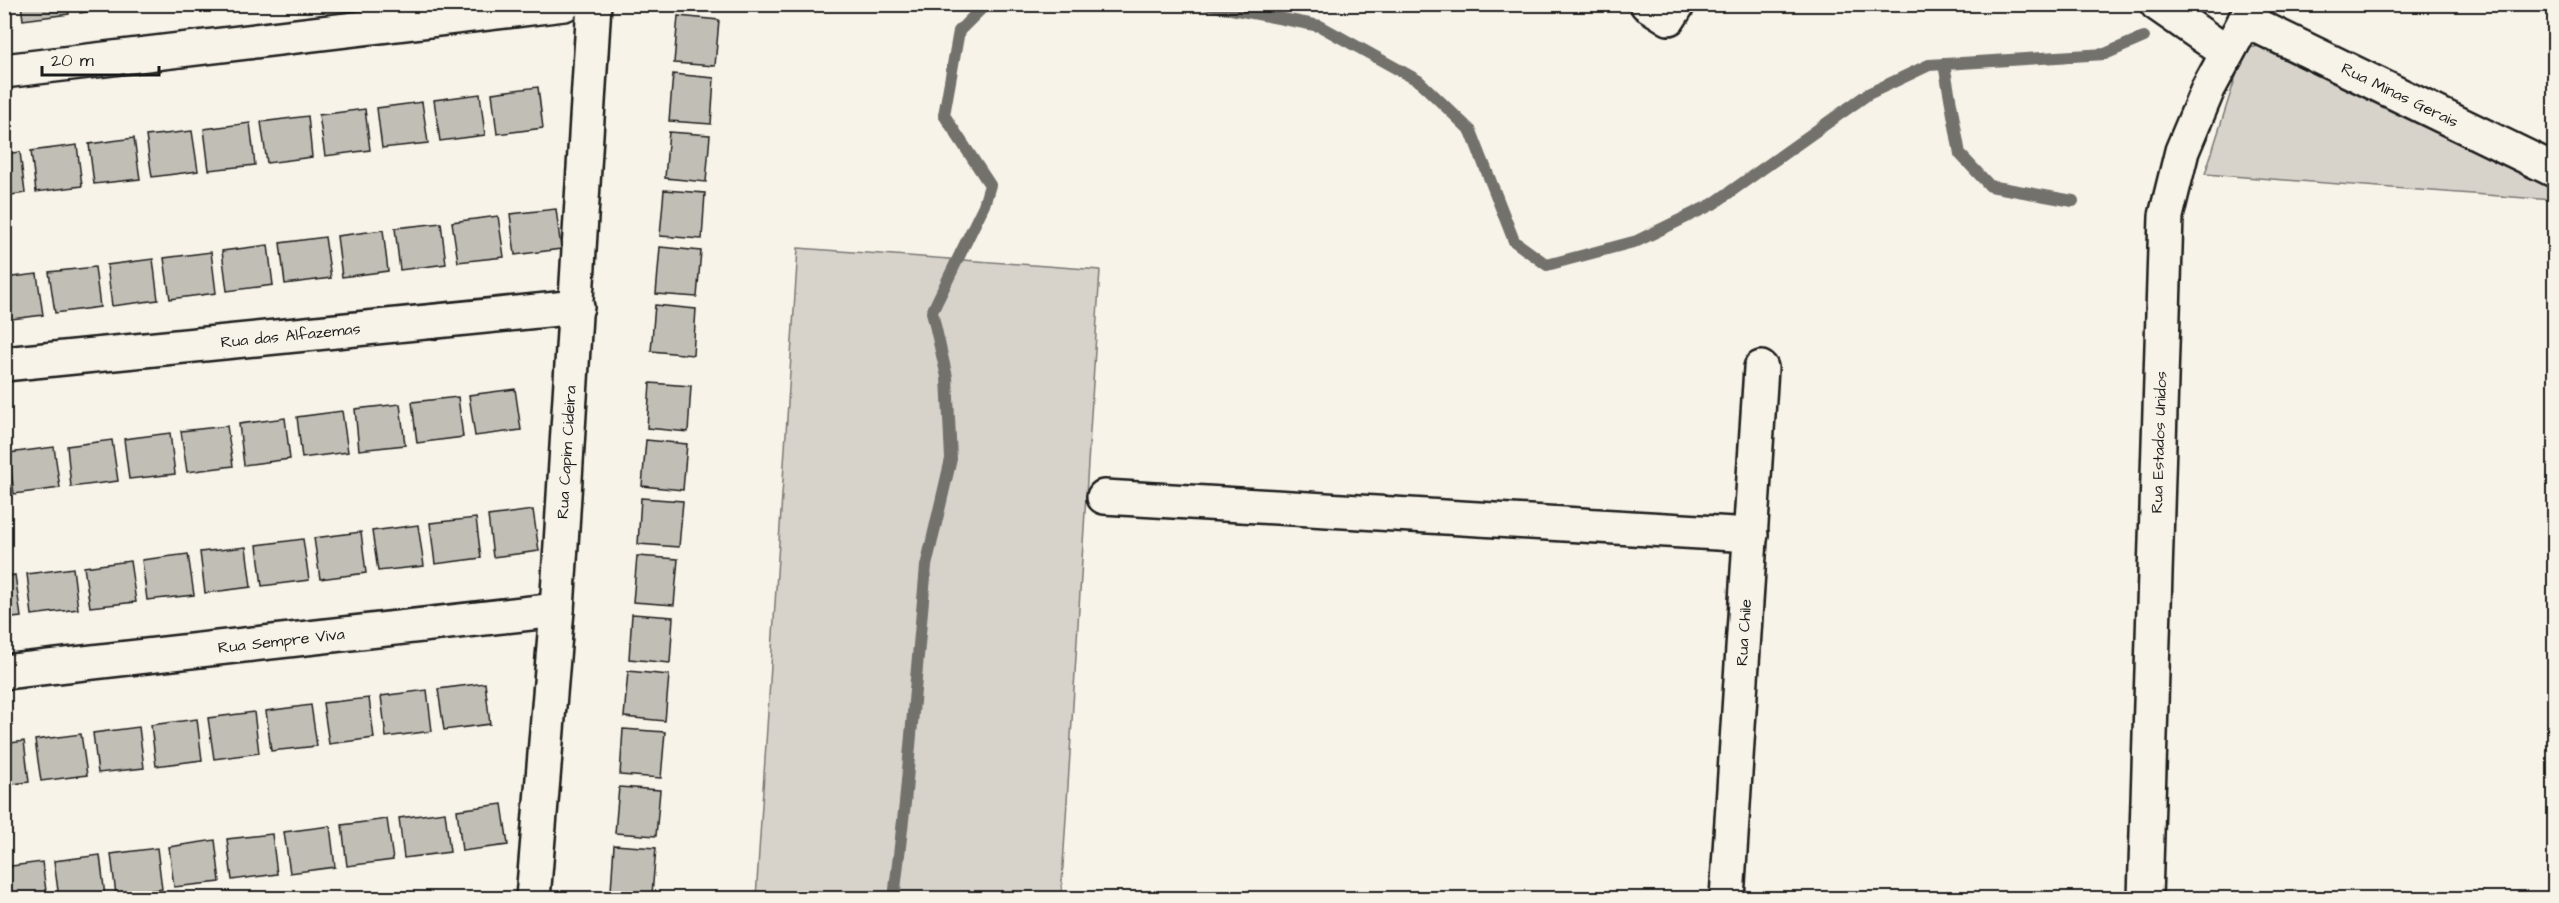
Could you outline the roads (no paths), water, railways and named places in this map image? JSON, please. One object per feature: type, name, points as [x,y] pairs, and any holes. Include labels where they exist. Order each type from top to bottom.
[{"type":"street","points":[[4,71],[564,4]]},
{"type":"street","name":"Rua Capim Cideira","points":[[533,898],[557,610],[594,4]]},
{"type":"street","points":[[2157,4],[2226,52]]},
{"type":"street","name":"Rua Estados Unidos","points":[[2145,898],[2166,216],[2182,151],[2226,52],[2249,12]]},
{"type":"street","name":"Rua Minas Gerais","points":[[2249,12],[2554,170]]},
{"type":"street","name":"Rua das Alfazemas","points":[[4,364],[577,307]]},
{"type":"street","name":"Rua Chile","points":[[1727,898],[1761,368]]},
{"type":"street","points":[[1104,497],[1751,535]]},
{"type":"street","name":"Rua Sempre Viva","points":[[4,672],[557,610]]},
{"type":"waterway","points":[[894,898],[905,803],[926,566],[951,459],[947,377],[932,312],[984,205],[990,185],[944,115],[959,31],[986,4]]},
{"type":"waterway","points":[[1205,4],[1320,26],[1419,81],[1471,131],[1514,241],[1547,265],[1637,241],[1713,204],[1868,94],[1929,65],[2105,54],[2144,37]]},
{"type":"waterway","points":[[1944,64],[1960,154],[1990,186],[2073,201]]}]
